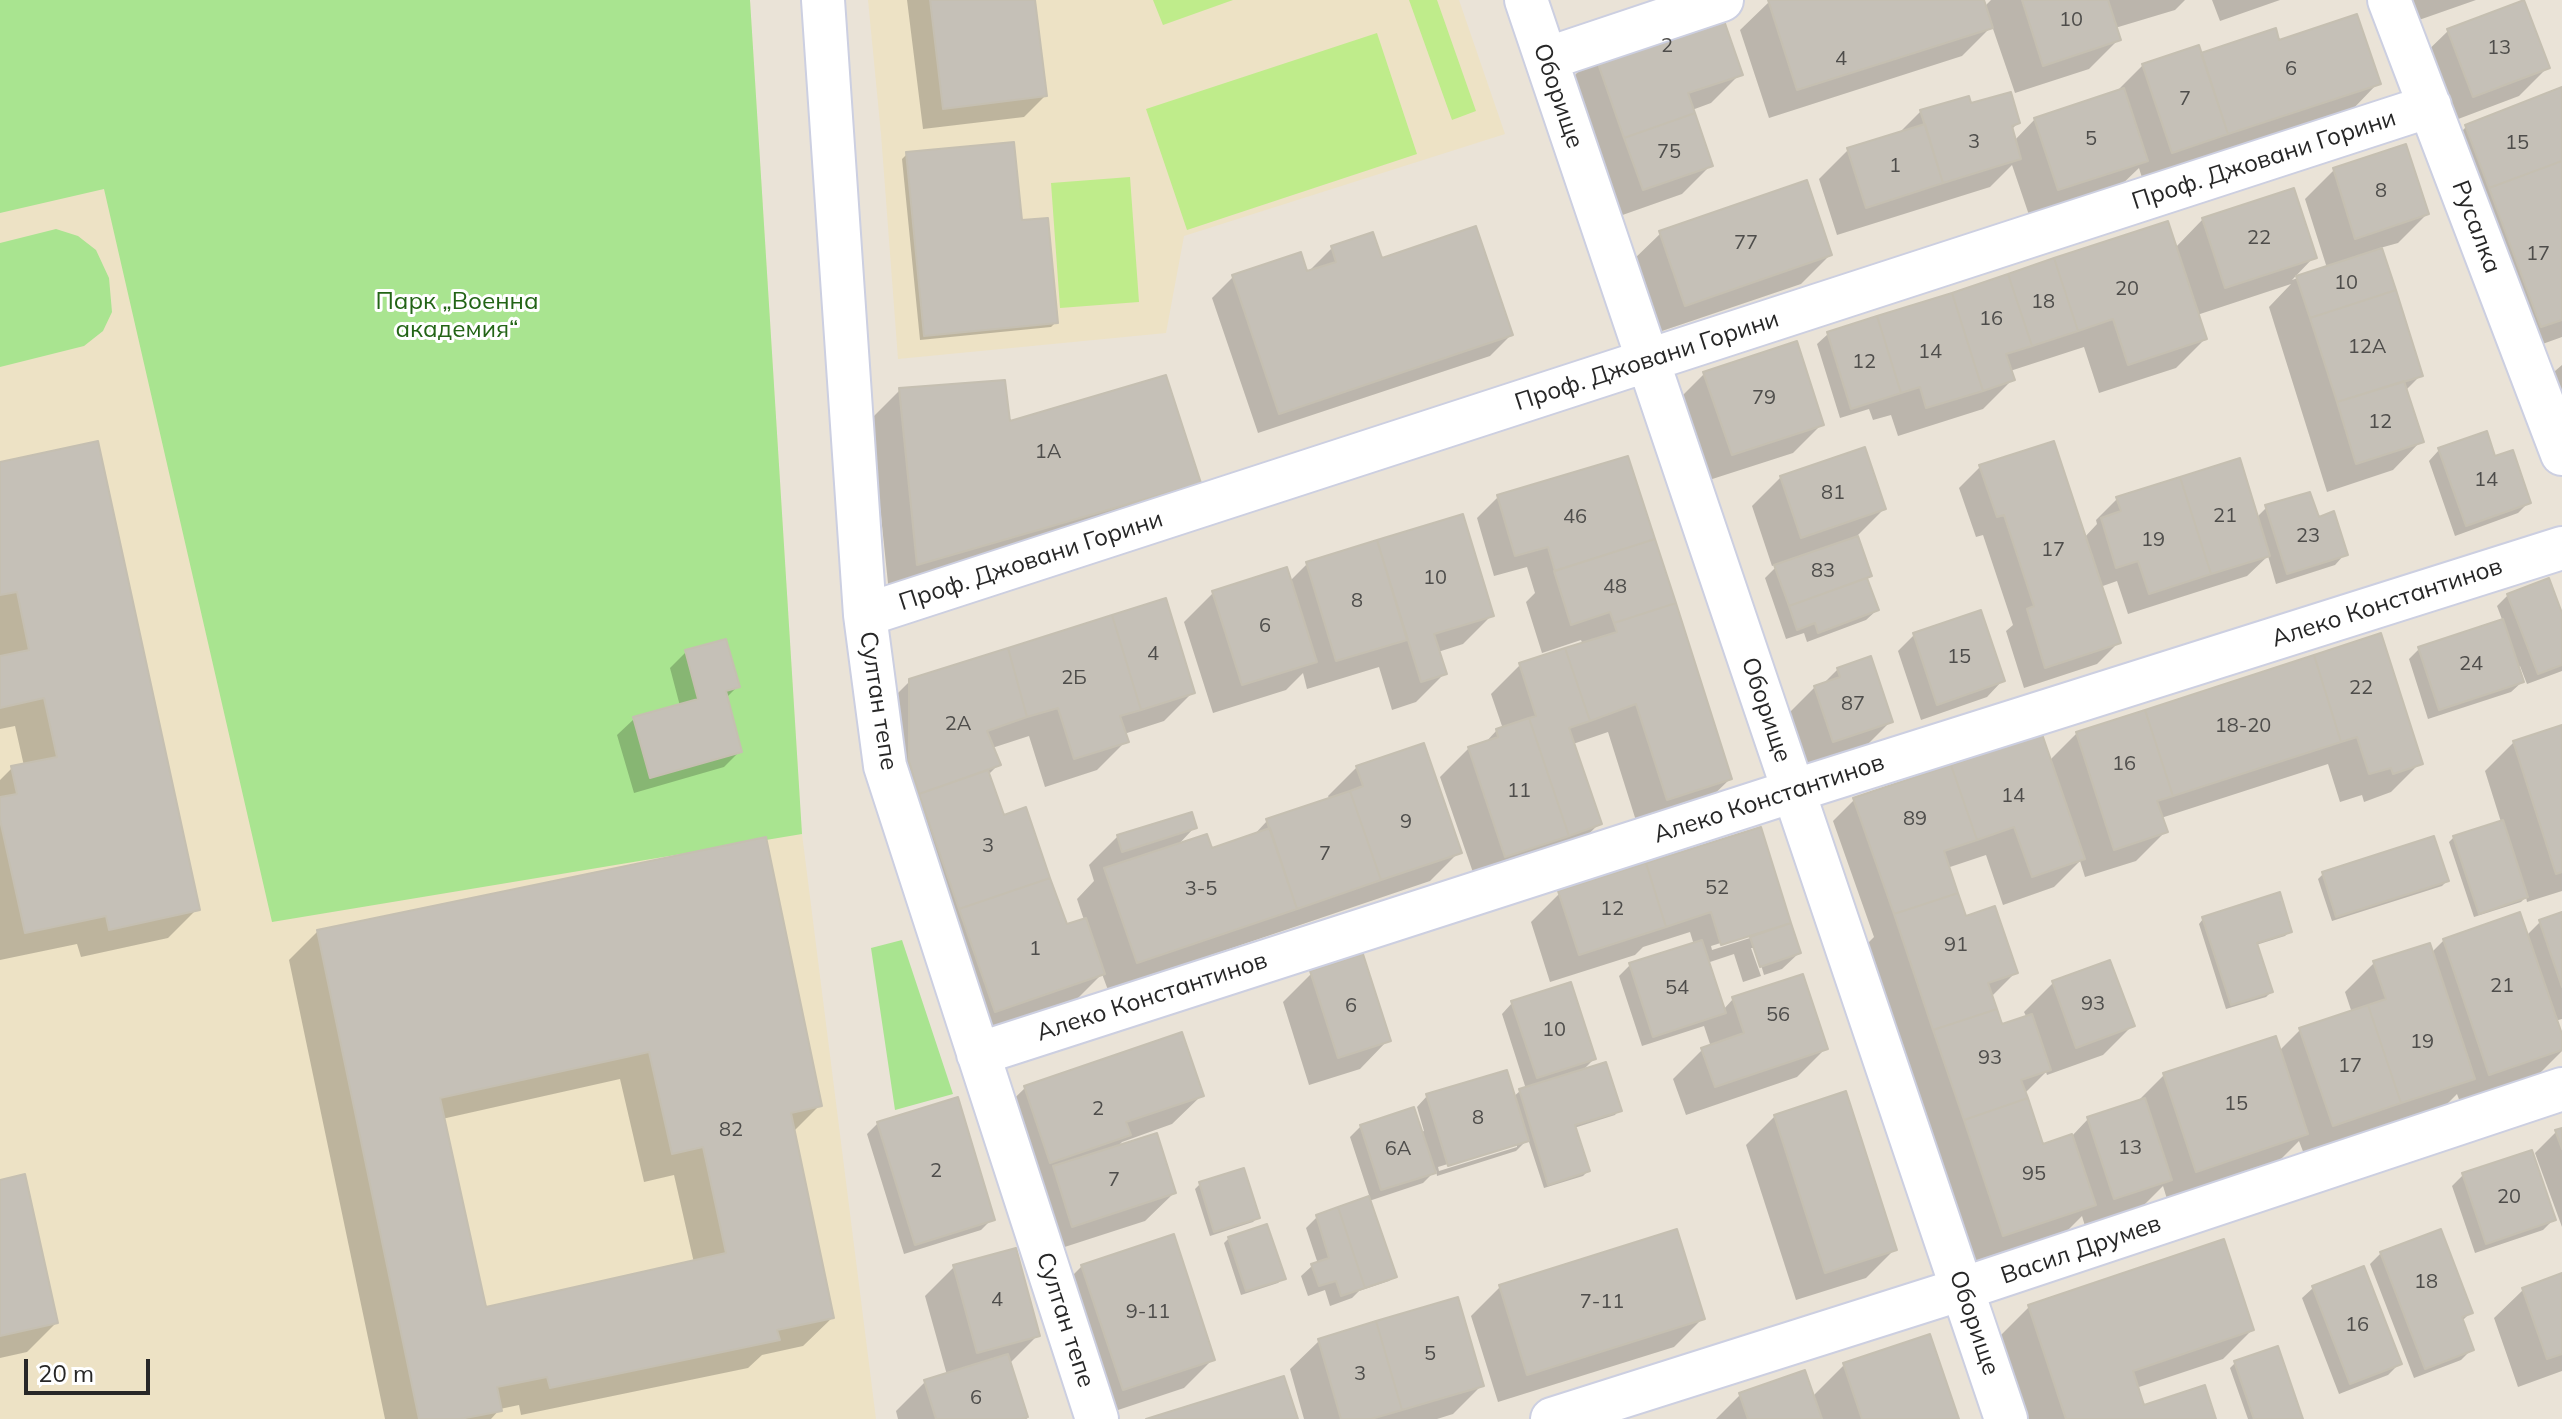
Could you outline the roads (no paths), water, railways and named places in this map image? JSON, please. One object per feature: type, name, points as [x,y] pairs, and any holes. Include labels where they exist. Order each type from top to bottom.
[{"type":"street","name":"Султан тепе","points":[[823,0],[865,615],[885,766],[1097,1419]]},
{"type":"street","name":"Оборище","points":[[1526,0],[2006,1419]]},
{"type":"street","points":[[1546,59],[1722,0]]},
{"type":"street","name":"Русалка","points":[[2389,0],[2562,454]]},
{"type":"street","name":"Проф. Джовани Горини","points":[[865,615],[2430,106]]},
{"type":"street","name":"Алеко Константинов","points":[[978,1054],[1793,791],[2562,548]]},
{"type":"street","name":"Васил Друмев","points":[[1552,1419],[1962,1289],[2562,1089]]},
{"type":"park label","name":"Парк „Военна академия“","points":[[457,316]]}]
